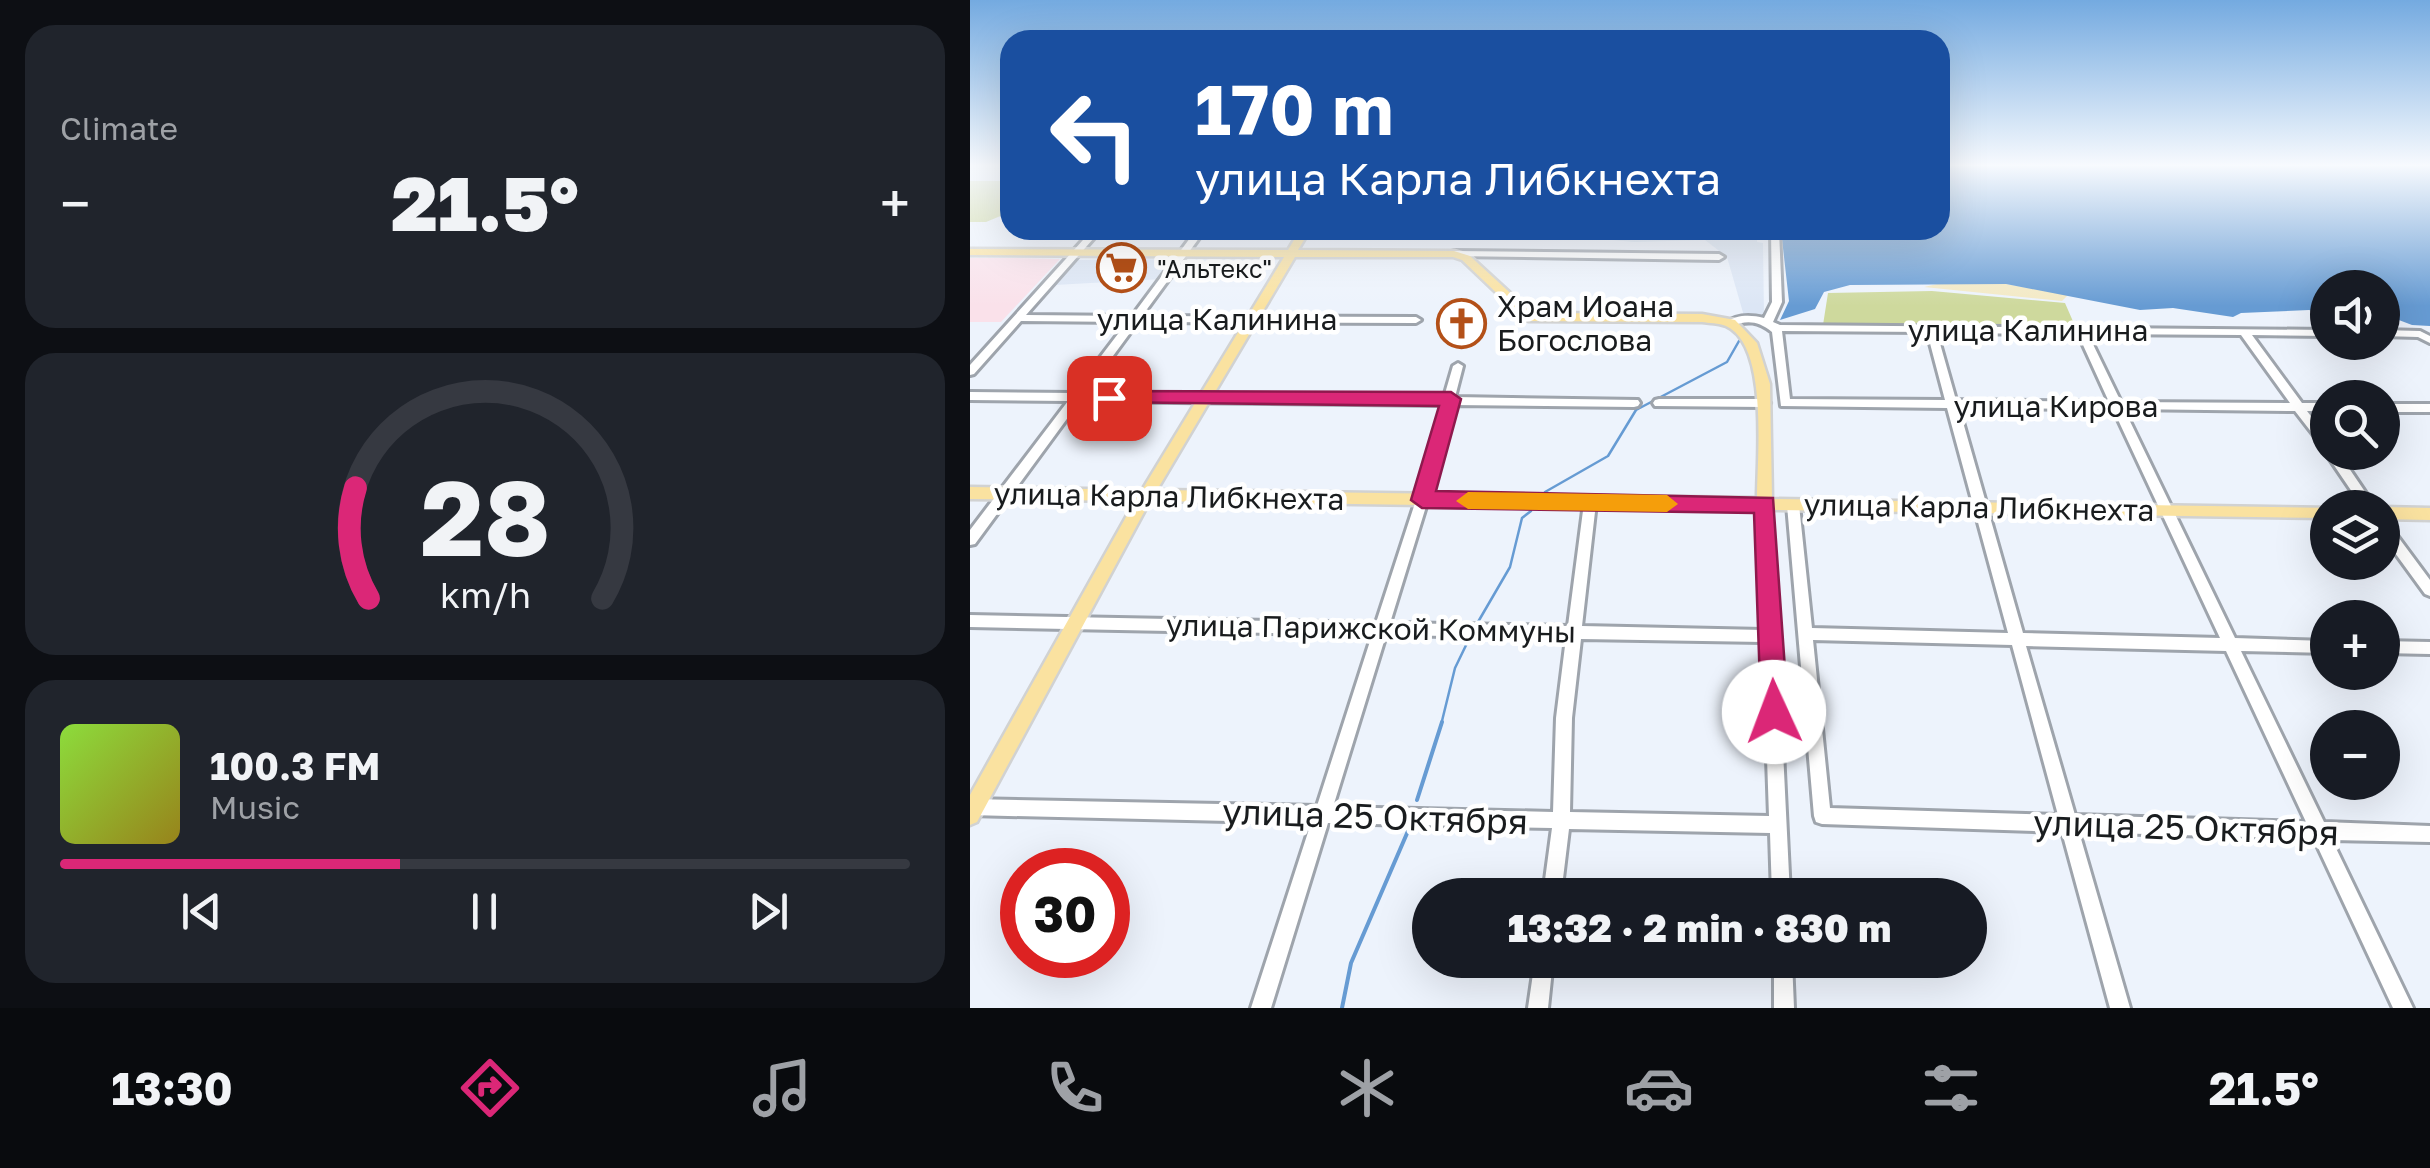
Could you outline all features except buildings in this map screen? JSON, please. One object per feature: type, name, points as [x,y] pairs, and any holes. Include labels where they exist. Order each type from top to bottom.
[{"type":"main road","points":[[972,810],[1080,622],[1145,496],[1299,240]]},
{"type":"main road","points":[[970,252],[1454,254],[1466,258],[1529,317],[1702,318],[1732,322],[1751,343],[1764,403],[1765,504]]},
{"type":"main road","name":"улица Карла Либкнехта","points":[[970,493],[2310,512]]},
{"type":"main road","points":[[2400,513],[2430,514]]},
{"type":"street","points":[[970,372],[1089,240]]},
{"type":"street","points":[[970,540],[1194,240]]},
{"type":"street","points":[[1767,322],[1777,302],[1775,240]]},
{"type":"street","points":[[1454,254],[1719,257]]},
{"type":"street","name":"улица Калинина","points":[[1018,318],[1416,320]]},
{"type":"street","name":"улица Калинина","points":[[1732,322],[1754,319],[1778,328],[2310,332]]},
{"type":"street","name":"улица Кирова","points":[[1767,322],[1777,331],[1785,404],[2310,407]]},
{"type":"street","points":[[1931,329],[2120,1008]]},
{"type":"street","points":[[2081,330],[2403,1008]]},
{"type":"street","points":[[2243,331],[2310,422]]},
{"type":"street","points":[[2400,335],[2427,339]]},
{"type":"street","points":[[1261,1008],[1422,500],[1458,366]]},
{"type":"street","points":[[970,396],[1634,403]]},
{"type":"street","points":[[1659,403],[1764,403]]},
{"type":"street","points":[[2400,408],[2430,408]]},
{"type":"street","points":[[1554,878],[1561,822],[1564,718],[1590,503]]},
{"type":"street","points":[[1765,504],[1781,878]]},
{"type":"street","points":[[1792,505],[1804,634],[2310,647]]},
{"type":"street","points":[[2400,549],[2430,590]]},
{"type":"street","name":"улица Парижской Коммуны","points":[[970,621],[1772,636]]},
{"type":"street","name":"улица 25 Октября","points":[[1804,634],[1822,816],[2430,834]]},
{"type":"street","points":[[2400,647],[2430,648]]},
{"type":"street","name":"улица 25 Октября","points":[[972,810],[1322,812],[1561,822],[1779,825]]},
{"type":"street","points":[[1538,1008],[1542,978]]},
{"type":"street","points":[[1783,978],[1784,1008]]},
{"type":"shaded area","points":[[1612,240],[1705,240],[1634,242]]},
{"type":"shaded area","points":[[1705,240],[1763,243],[1764,316],[1744,316],[1727,257]]},
{"type":"shaded area","points":[[970,258],[1060,259],[1001,322],[970,322]]},
{"type":"shaded area","points":[[1178,259],[1162,279],[1055,285],[1078,260]]},
{"type":"green space","points":[[970,212],[1000,212],[1000,216],[986,222],[970,222]]},
{"type":"green space","points":[[1932,291],[2065,303],[2075,326],[1823,325],[1828,293]]},
{"type":"sand","points":[[1946,282],[2006,284],[2068,295],[2062,301],[1924,287]]},
{"type":"water","points":[[1950,212],[2430,212],[2430,326],[2400,320],[2400,270],[2310,270],[2310,310],[2241,313],[2233,317],[2173,308],[2140,310],[2006,284],[1850,285],[1824,292],[1815,309],[1780,320],[1789,301],[1782,240],[1950,240]]},
{"type":"waterway","points":[[1545,492],[1608,456],[1636,410],[1727,362],[1739,341]]},
{"type":"waterway","points":[[1478,622],[1510,567],[1522,518],[1531,511]]},
{"type":"waterway","points":[[1441,725],[1455,668],[1470,637]]},
{"type":"waterway","points":[[1417,800],[1442,722]]},
{"type":"waterway","points":[[1342,1008],[1351,963],[1408,831]]},
{"type":"slow traffic","points":[[1468,501],[1667,504]]},
{"type":"place","name":"\"Альтекс\"","points":[[1122,268]]},
{"type":"place","name":"Храм Иоана Богослова","points":[[1462,323]]},
{"type":"route","points":[[1109,398],[1451,399],[1422,500],[1765,504],[1774,712]]}]
